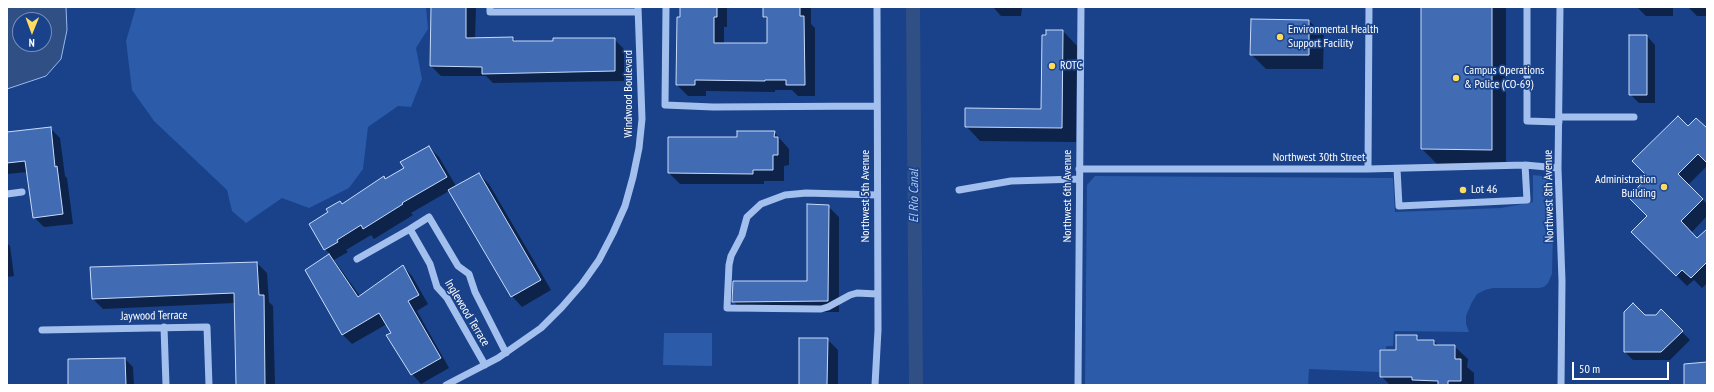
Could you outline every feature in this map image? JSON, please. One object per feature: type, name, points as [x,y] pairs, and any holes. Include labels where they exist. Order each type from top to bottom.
[{"type":"street","points":[[490,7],[490,12],[638,9]]},
{"type":"street","points":[[666,7],[665,106],[877,106]]},
{"type":"street","name":"Northwest 5th Avenue","points":[[875,385],[877,294],[877,7]]},
{"type":"street","name":"Northwest 6th Avenue","points":[[1078,385],[1081,7]]},
{"type":"street","points":[[1368,169],[1369,7]]},
{"type":"street","points":[[1527,7],[1527,121],[1634,117]]},
{"type":"street","name":"Northwest 8th Avenue","points":[[1560,7],[1558,168],[1562,281],[1561,385]]},
{"type":"street","name":"Windwood Boulevard","points":[[446,385],[456,382],[506,353],[541,328],[582,284],[599,260],[613,234],[625,206],[634,177],[639,148],[642,119],[638,9]]},
{"type":"street","points":[[1397,169],[1399,206],[1527,200],[1526,165]]},
{"type":"street","name":"Northwest 30th Street","points":[[1079,169],[1397,169],[1526,165],[1558,168]]},
{"type":"street","points":[[959,190],[1011,181],[1079,179]]},
{"type":"street","points":[[7,194],[22,192]]},
{"type":"street","points":[[877,194],[806,193],[785,195],[761,204],[747,217],[742,235],[731,256],[729,265],[727,308],[820,308],[828,307],[856,293],[877,294]]},
{"type":"street","name":"Inglewood Terrace","points":[[357,260],[410,230],[429,216],[458,266],[468,274],[475,292],[506,353]]},
{"type":"street","name":"Inglewood Terrace","points":[[410,230],[430,264],[437,287],[447,298],[485,365]]},
{"type":"street","points":[[164,327],[166,385]]},
{"type":"street","name":"Jaywood Terrace","points":[[42,330],[207,327],[209,385]]},
{"type":"shaded area","points":[[7,7],[66,7],[67,30],[61,59],[46,76],[7,89]]},
{"type":"shaded area","points":[[136,7],[426,7],[428,29],[416,48],[422,79],[411,107],[398,106],[368,127],[363,169],[349,188],[309,208],[282,198],[246,223],[232,211],[227,190],[154,121],[132,90],[126,41]]},
{"type":"shaded area","points":[[1533,175],[1543,176],[1551,184],[1554,191],[1552,274],[1548,283],[1544,287],[1493,288],[1477,294],[1466,316],[1466,324],[1469,332],[1394,331],[1393,346],[1386,346],[1386,349],[1380,349],[1379,372],[1309,369],[1308,385],[1085,385],[1087,185],[1095,176],[1393,178],[1395,212],[1501,208],[1533,202]]},
{"type":"shaded area","points":[[664,333],[712,333],[712,366],[663,365]]},
{"type":"building","points":[[431,7],[466,7],[466,38],[513,37],[513,41],[553,41],[553,38],[615,38],[615,71],[482,74],[482,67],[430,66]]},
{"type":"building","points":[[680,7],[717,7],[717,17],[714,17],[714,43],[767,43],[767,17],[763,17],[763,7],[800,7],[800,16],[804,16],[805,85],[786,85],[786,80],[695,80],[695,85],[676,85],[677,17],[680,17]]},
{"type":"building","name":"Campus Operations & Police (CO-69)","points":[[1421,7],[1492,7],[1492,150],[1421,149]]},
{"type":"building","name":"Environmental Health Support Facility","points":[[1251,19],[1309,20],[1309,55],[1250,55]]},
{"type":"building","name":"ROTC","points":[[1046,30],[1063,30],[1062,128],[965,127],[965,108],[1041,109],[1042,35],[1046,35]]},
{"type":"building","points":[[1629,35],[1647,35],[1647,95],[1629,95]]},
{"type":"building","name":"Administration Building","points":[[1678,116],[1688,126],[1696,118],[1707,128],[1707,163],[1698,154],[1678,174],[1703,199],[1681,221],[1697,238],[1707,229],[1707,262],[1691,278],[1682,270],[1676,276],[1631,232],[1647,216],[1628,197],[1648,177],[1632,161]]},
{"type":"building","points":[[51,127],[55,167],[57,166],[63,214],[33,218],[25,161],[7,163],[7,132]]},
{"type":"building","points":[[737,131],[775,131],[774,137],[778,137],[778,155],[773,155],[773,170],[753,170],[753,174],[668,173],[668,137],[737,137]]},
{"type":"building","points":[[429,146],[447,177],[402,203],[403,204],[363,229],[361,225],[337,240],[338,242],[324,250],[309,224],[328,212],[326,209],[340,201],[342,204],[384,176],[385,179],[404,168],[400,162]]},
{"type":"building","points":[[479,173],[541,280],[511,297],[448,190]]},
{"type":"building","points":[[807,204],[829,205],[828,301],[732,302],[733,281],[807,281]]},
{"type":"building","points":[[329,254],[358,297],[403,265],[419,295],[408,301],[441,358],[411,375],[386,335],[391,333],[379,313],[342,335],[305,270]]},
{"type":"building","points":[[257,262],[259,295],[264,295],[265,385],[236,385],[234,293],[92,299],[90,267]]},
{"type":"building","points":[[1633,303],[1645,315],[1656,315],[1661,309],[1683,331],[1661,352],[1624,352],[1624,312]]},
{"type":"building","points":[[1396,335],[1417,335],[1417,340],[1434,340],[1434,345],[1455,345],[1455,359],[1461,359],[1461,381],[1448,381],[1448,385],[1438,385],[1438,381],[1412,380],[1412,377],[1380,377],[1380,350],[1396,350]]},
{"type":"building","points":[[799,338],[828,338],[827,385],[799,385]]},
{"type":"building","points":[[125,358],[126,385],[68,385],[68,359]]},
{"type":"building","points":[[1707,362],[1707,385],[1684,385],[1684,364]]},
{"type":"waterway","name":"El Rio Canal","points":[[913,7],[916,385]]},
{"type":"place","name":"Environmental Health Support Facility","points":[[1280,37]]},
{"type":"place","name":"ROTC","points":[[1052,66]]},
{"type":"place","name":"Campus Operations & Police (CO-69)","points":[[1456,78]]},
{"type":"place","name":"Administration Building","points":[[1664,187]]},
{"type":"place","name":"Lot 46","points":[[1463,190]]}]
